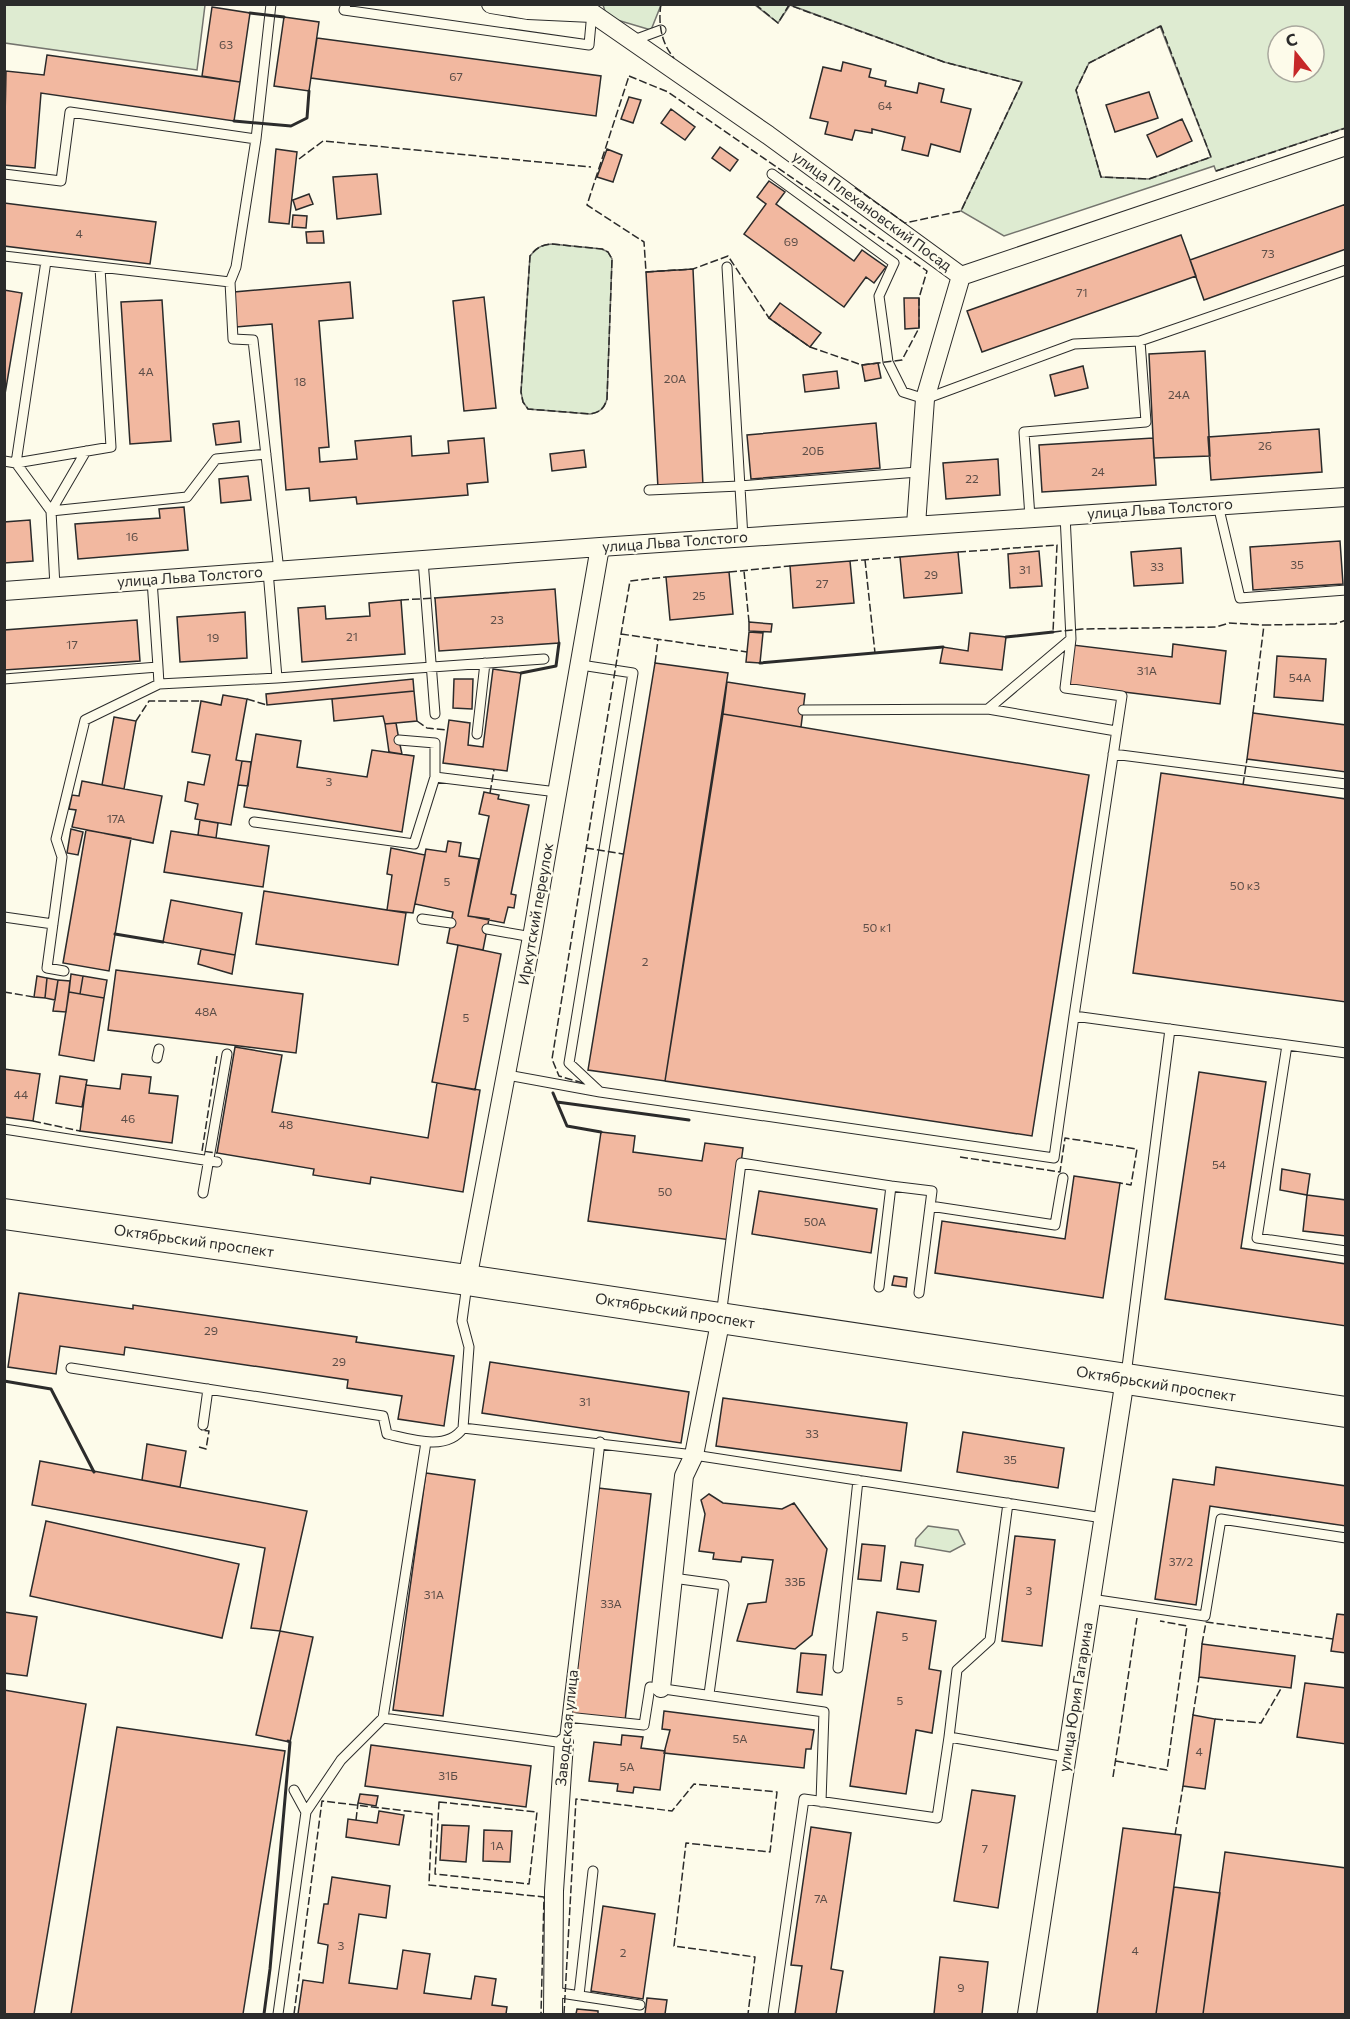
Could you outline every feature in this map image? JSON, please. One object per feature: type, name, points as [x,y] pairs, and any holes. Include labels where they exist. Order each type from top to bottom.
[{"type":"main road","name":"Октябрьский проспект","points":[[4,1214],[467,1280],[1346,1412]]},
{"type":"street","points":[[491,4],[589,9]]},
{"type":"street","name":"улица Плехановский Посад","points":[[589,9],[768,135],[961,276],[1346,146]]},
{"type":"street","points":[[916,525],[925,399],[961,276]]},
{"type":"street","name":"улица Льва Толстого","points":[[4,591],[600,547],[1346,497]]},
{"type":"street","name":"Иркутский переулок","points":[[467,1280],[507,1075],[600,547]]},
{"type":"street","points":[[661,1688],[684,1476],[693,1455],[721,1318]]},
{"type":"street","name":"улица Юрия Гагарина","points":[[1027,2014],[1125,1379]]},
{"type":"street","name":"Заводская улица","points":[[554,2014],[554,1891],[564,1743]]},
{"type":"lane","points":[[271,4],[256,139],[236,267],[230,282],[233,339],[253,340],[266,454],[277,678]]},
{"type":"lane","points":[[346,4],[344,10],[589,45],[589,9]]},
{"type":"lane","points":[[634,40],[661,30]]},
{"type":"lane","points":[[4,174],[61,181],[70,112],[256,139]]},
{"type":"lane","points":[[772,174],[894,263],[879,296],[888,362],[903,392],[925,399],[1074,344],[1140,341],[1346,270]]},
{"type":"lane","points":[[4,256],[230,282]]},
{"type":"lane","points":[[46,261],[16,463],[51,511],[55,587]]},
{"type":"lane","points":[[727,267],[743,538]]},
{"type":"lane","points":[[4,461],[16,463],[111,447],[100,268]]},
{"type":"lane","points":[[1030,517],[1024,432],[1146,422],[1140,341]]},
{"type":"lane","points":[[51,511],[86,451]]},
{"type":"lane","points":[[51,511],[187,497],[216,459],[266,454]]},
{"type":"lane","points":[[649,490],[740,486],[918,472]]},
{"type":"lane","points":[[1218,505],[1240,598],[1346,590]]},
{"type":"lane","points":[[507,1075],[600,1092],[1054,1158],[1122,696],[1065,688],[1071,639],[1065,515]]},
{"type":"lane","points":[[423,560],[435,714]]},
{"type":"lane","points":[[152,580],[159,684]]},
{"type":"lane","points":[[988,709],[1071,639]]},
{"type":"lane","points":[[64,971],[46,968],[62,857],[56,839],[85,720],[159,684],[543,659]]},
{"type":"lane","points":[[477,734],[485,663]]},
{"type":"lane","points":[[581,665],[633,673],[569,1063],[600,1092]]},
{"type":"lane","points":[[4,679],[158,667]]},
{"type":"lane","points":[[804,710],[988,709],[1116,731]]},
{"type":"lane","points":[[254,822],[414,844],[435,777],[435,743],[399,740]]},
{"type":"lane","points":[[1113,754],[1346,784]]},
{"type":"lane","points":[[435,777],[557,792]]},
{"type":"lane","points":[[4,917],[53,924]]},
{"type":"lane","points":[[422,919],[451,923]]},
{"type":"lane","points":[[487,929],[532,937]]},
{"type":"lane","points":[[1074,1016],[1346,1053]]},
{"type":"lane","points":[[1125,1379],[1170,1029]]},
{"type":"lane","points":[[1287,1045],[1257,1238],[1346,1251]]},
{"type":"lane","points":[[203,1193],[213,1161],[227,1054]]},
{"type":"lane","points":[[4,1129],[213,1161]]},
{"type":"lane","points":[[721,1318],[741,1163],[932,1191],[919,1293]]},
{"type":"lane","points":[[930,1206],[1056,1225],[1063,1178]]},
{"type":"lane","points":[[879,1287],[891,1186]]},
{"type":"lane","points":[[71,1368],[383,1416],[387,1434],[426,1442],[449,1440],[463,1428],[469,1347],[462,1321],[467,1280]]},
{"type":"lane","points":[[203,1425],[208,1389]]},
{"type":"lane","points":[[463,1428],[600,1442],[693,1455],[1103,1518]]},
{"type":"lane","points":[[278,2014],[306,1812],[340,1760],[383,1718],[426,1442]]},
{"type":"lane","name":"Заводская улица","points":[[564,1743],[600,1442]]},
{"type":"lane","points":[[838,1668],[858,1480]]},
{"type":"lane","points":[[773,2014],[804,1799],[937,1818],[957,1670],[990,1640],[1008,1503]]},
{"type":"lane","points":[[1091,1599],[1205,1616],[1221,1520],[1346,1538]]},
{"type":"lane","points":[[673,1578],[724,1585],[709,1694]]},
{"type":"lane","points":[[567,1717],[644,1725],[650,1687],[824,1712],[821,1802]]},
{"type":"lane","points":[[383,1718],[564,1743]]},
{"type":"lane","points":[[949,1737],[1066,1757]]},
{"type":"lane","points":[[294,1790],[306,1812]]},
{"type":"lane","points":[[579,1995],[593,1871]]},
{"type":"lane","points":[[554,1992],[640,2005]]},
{"type":"green space","points":[[5,4],[205,5],[197,70],[5,43]]},
{"type":"green space","points":[[603,5],[661,5],[651,30],[607,17]]},
{"type":"green space","points":[[755,5],[790,5],[778,23]]},
{"type":"green space","points":[[790,5],[1345,5],[1345,128],[1216,171],[1214,166],[1004,236],[961,211],[1022,82],[944,62]],"holes":[[[1160,26],[1211,157],[1149,179],[1101,177],[1076,90],[1089,63]]]},
{"type":"green space","points":[[552,244],[602,249],[608,252],[612,259],[607,399],[603,408],[590,414],[528,409],[523,402],[521,392],[530,256],[539,247]]},
{"type":"green space","points":[[928,1526],[958,1530],[965,1544],[950,1552],[915,1546],[916,1539]]},
{"type":"building","points":[[212,7],[250,13],[240,82],[202,76]]},
{"type":"building","points":[[284,17],[319,22],[309,91],[274,86]]},
{"type":"building","points":[[317,38],[601,76],[596,116],[311,78]]},
{"type":"building","points":[[47,55],[240,82],[234,121],[41,93],[35,168],[4,165],[6,71],[44,75]]},
{"type":"building","points":[[843,62],[871,69],[869,77],[886,81],[885,86],[917,93],[919,83],[944,89],[941,102],[971,109],[960,152],[931,144],[928,156],[902,150],[905,137],[872,129],[872,133],[855,130],[852,140],[825,134],[828,122],[810,118],[823,67],[841,71]]},
{"type":"building","points":[[1149,92],[1158,118],[1115,132],[1106,105]]},
{"type":"building","points":[[629,97],[641,100],[633,123],[621,119]]},
{"type":"building","points":[[671,109],[695,127],[685,140],[661,123]]},
{"type":"building","points":[[1182,119],[1192,141],[1157,157],[1147,135]]},
{"type":"building","points":[[720,147],[738,160],[730,171],[712,158]]},
{"type":"building","points":[[276,149],[297,152],[289,224],[269,222]]},
{"type":"building","points":[[607,149],[622,155],[613,182],[597,177]]},
{"type":"building","points":[[377,174],[381,214],[337,219],[333,177]]},
{"type":"building","points":[[769,181],[785,192],[776,204],[854,261],[862,250],[886,267],[874,283],[866,277],[844,307],[744,234],[766,204],[757,197]]},
{"type":"building","points":[[309,194],[313,204],[296,210],[293,200]]},
{"type":"building","points":[[4,203],[156,222],[150,264],[4,246]]},
{"type":"building","points":[[1346,204],[1346,249],[1204,300],[1190,260]]},
{"type":"building","points":[[293,215],[307,216],[306,228],[292,227]]},
{"type":"building","points":[[323,231],[324,243],[307,243],[306,232]]},
{"type":"building","points":[[1181,235],[1196,276],[982,352],[967,311]]},
{"type":"building","points":[[693,269],[703,486],[658,488],[646,272]]},
{"type":"building","points":[[350,282],[353,318],[319,321],[329,447],[319,448],[320,462],[357,459],[355,441],[411,436],[412,456],[449,453],[448,441],[484,438],[488,482],[467,484],[468,495],[357,504],[356,497],[310,501],[309,488],[286,490],[272,324],[236,327],[234,292]]},
{"type":"building","points":[[4,290],[22,293],[4,400]]},
{"type":"building","points":[[484,297],[496,408],[464,411],[453,301]]},
{"type":"building","points":[[904,298],[919,298],[919,328],[905,329]]},
{"type":"building","points":[[162,300],[171,441],[130,444],[121,302]]},
{"type":"building","points":[[780,303],[821,333],[810,347],[769,318]]},
{"type":"building","points":[[1205,351],[1210,456],[1154,458],[1149,354]]},
{"type":"building","points":[[878,363],[881,378],[865,381],[862,365]]},
{"type":"building","points":[[1083,366],[1088,388],[1055,396],[1050,375]]},
{"type":"building","points":[[837,371],[839,388],[805,392],[803,375]]},
{"type":"building","points":[[239,421],[241,442],[216,445],[213,424]]},
{"type":"building","points":[[876,423],[880,468],[751,479],[747,435]]},
{"type":"building","points":[[1319,429],[1322,472],[1211,480],[1208,437]]},
{"type":"building","points":[[1153,438],[1156,485],[1042,492],[1039,445]]},
{"type":"building","points":[[584,450],[586,467],[552,471],[550,454]]},
{"type":"building","points":[[998,459],[1000,495],[946,499],[943,463]]},
{"type":"building","points":[[248,476],[251,500],[221,503],[219,479]]},
{"type":"building","points":[[184,507],[188,550],[78,559],[75,524],[160,518],[159,509]]},
{"type":"building","points":[[30,520],[33,561],[4,563],[4,522]]},
{"type":"building","points":[[1340,541],[1343,584],[1253,590],[1250,547]]},
{"type":"building","points":[[1181,548],[1183,583],[1134,586],[1131,552]]},
{"type":"building","points":[[1039,551],[1042,586],[1010,588],[1008,554]]},
{"type":"building","points":[[958,552],[962,593],[904,598],[900,557]]},
{"type":"building","points":[[850,561],[854,603],[793,608],[790,566]]},
{"type":"building","points":[[729,572],[733,614],[670,620],[666,577]]},
{"type":"building","points":[[555,589],[559,643],[439,651],[435,598]]},
{"type":"building","points":[[401,600],[405,654],[302,662],[298,608],[325,606],[326,619],[370,616],[369,603]]},
{"type":"building","points":[[245,612],[247,658],[180,662],[177,617]]},
{"type":"building","points":[[137,620],[140,661],[4,670],[4,630]]},
{"type":"building","points":[[749,622],[772,624],[771,632],[749,631]]},
{"type":"building","points":[[749,632],[763,633],[760,663],[746,662]]},
{"type":"building","points":[[970,633],[1006,637],[1002,670],[940,663],[943,647],[968,651]]},
{"type":"building","points":[[1173,644],[1226,651],[1220,704],[1068,685],[1073,645],[1172,657]]},
{"type":"building","points":[[1277,656],[1326,659],[1323,701],[1274,697]]},
{"type":"building","points":[[655,663],[728,673],[665,1081],[588,1070]]},
{"type":"building","points":[[493,669],[521,673],[507,771],[443,763],[449,720],[470,723],[468,745],[483,747]]},
{"type":"building","points":[[413,679],[414,691],[267,705],[266,694]]},
{"type":"building","points":[[454,679],[473,679],[472,709],[453,708]]},
{"type":"building","points":[[727,682],[805,694],[801,727],[723,714]]},
{"type":"building","points":[[414,691],[417,721],[385,724],[383,716],[334,721],[332,699]]},
{"type":"building","points":[[223,695],[247,699],[236,760],[242,761],[231,825],[195,819],[198,804],[185,801],[188,782],[204,785],[210,755],[192,752],[201,701],[221,705]]},
{"type":"building","points":[[1253,713],[1346,725],[1346,772],[1247,759]]},
{"type":"building","points":[[723,714],[1089,775],[1032,1136],[665,1081]]},
{"type":"building","points":[[114,717],[136,721],[124,789],[102,785]]},
{"type":"building","points":[[396,723],[402,754],[389,752],[385,724]]},
{"type":"building","points":[[256,734],[301,741],[297,767],[367,777],[372,750],[414,756],[402,832],[244,807]]},
{"type":"building","points":[[242,761],[251,762],[248,786],[238,785]]},
{"type":"building","points":[[1161,773],[1346,799],[1346,1002],[1133,973]]},
{"type":"building","points":[[82,781],[162,796],[153,843],[72,827],[76,810],[69,809],[72,795],[79,796]]},
{"type":"building","points":[[484,792],[499,795],[498,799],[529,805],[511,894],[516,895],[514,908],[508,907],[504,923],[468,916],[489,816],[479,814]]},
{"type":"building","points":[[200,820],[218,823],[216,838],[198,835]]},
{"type":"building","points":[[71,829],[83,832],[78,855],[67,853]]},
{"type":"building","points":[[86,830],[131,838],[109,971],[63,963]]},
{"type":"building","points":[[171,831],[269,846],[263,887],[164,872]]},
{"type":"building","points":[[448,841],[461,843],[459,856],[479,859],[468,916],[489,919],[483,950],[447,943],[453,912],[415,904],[426,849],[446,852]]},
{"type":"building","points":[[391,848],[425,855],[413,913],[387,910],[392,875],[387,874]]},
{"type":"building","points":[[264,891],[406,913],[398,965],[256,944]]},
{"type":"building","points":[[171,900],[242,913],[235,955],[163,942]]},
{"type":"building","points":[[458,945],[501,954],[475,1090],[432,1082]]},
{"type":"building","points":[[201,949],[235,955],[232,974],[198,964]]},
{"type":"building","points":[[116,970],[303,994],[296,1053],[108,1030]]},
{"type":"building","points":[[71,974],[83,976],[80,994],[69,992]]},
{"type":"building","points":[[37,976],[47,978],[45,998],[34,997]]},
{"type":"building","points":[[83,976],[107,980],[104,998],[80,994]]},
{"type":"building","points":[[47,978],[58,980],[55,1000],[45,998]]},
{"type":"building","points":[[58,980],[70,981],[66,1012],[53,1011]]},
{"type":"building","points":[[69,992],[104,998],[94,1061],[59,1055]]},
{"type":"building","points":[[235,1047],[282,1055],[272,1112],[428,1138],[437,1083],[480,1090],[463,1192],[371,1177],[370,1184],[313,1175],[314,1169],[217,1153]]},
{"type":"building","points":[[4,1069],[40,1074],[33,1121],[4,1117]]},
{"type":"building","points":[[1199,1072],[1266,1082],[1241,1248],[1346,1264],[1346,1326],[1165,1299]]},
{"type":"building","points":[[122,1074],[151,1077],[149,1093],[178,1096],[172,1143],[80,1131],[86,1085],[120,1089]]},
{"type":"building","points":[[60,1076],[87,1080],[82,1107],[56,1103]]},
{"type":"building","points":[[601,1132],[635,1136],[633,1152],[702,1161],[705,1143],[743,1148],[731,1240],[588,1221]]},
{"type":"building","points":[[1282,1169],[1310,1174],[1307,1195],[1280,1190]]},
{"type":"building","points":[[1074,1176],[1120,1183],[1103,1298],[935,1273],[942,1221],[1065,1239]]},
{"type":"building","points":[[759,1191],[877,1209],[871,1253],[752,1234]]},
{"type":"building","points":[[1307,1195],[1346,1200],[1346,1236],[1303,1231]]},
{"type":"building","points":[[894,1276],[907,1278],[906,1287],[892,1285]]},
{"type":"building","points":[[19,1293],[133,1309],[133,1305],[357,1337],[356,1342],[454,1356],[444,1426],[398,1419],[402,1396],[347,1388],[348,1380],[125,1347],[124,1355],[60,1346],[56,1374],[8,1367]]},
{"type":"building","points":[[490,1362],[689,1392],[681,1443],[482,1413]]},
{"type":"building","points":[[723,1398],[907,1423],[901,1471],[716,1446]]},
{"type":"building","points":[[963,1432],[1064,1448],[1058,1488],[957,1472]]},
{"type":"building","points":[[147,1444],[186,1451],[180,1487],[142,1480]]},
{"type":"building","points":[[40,1461],[307,1511],[280,1631],[251,1628],[265,1548],[32,1505]]},
{"type":"building","points":[[1216,1467],[1346,1486],[1346,1526],[1210,1506],[1196,1605],[1155,1599],[1173,1479],[1214,1485]]},
{"type":"building","points":[[426,1473],[475,1480],[443,1716],[393,1710]]},
{"type":"building","points":[[598,1488],[651,1494],[625,1721],[572,1714]]},
{"type":"building","points":[[709,1494],[723,1503],[782,1509],[794,1503],[827,1549],[812,1635],[795,1649],[737,1641],[748,1604],[766,1602],[773,1560],[742,1557],[741,1562],[713,1559],[714,1553],[699,1551],[705,1514],[701,1500]]},
{"type":"building","points":[[46,1521],[239,1564],[222,1638],[30,1596]]},
{"type":"building","points":[[1015,1536],[1055,1540],[1042,1646],[1002,1641]]},
{"type":"building","points":[[862,1544],[885,1546],[881,1581],[858,1579]]},
{"type":"building","points":[[901,1562],[923,1565],[919,1592],[897,1589]]},
{"type":"building","points":[[4,1612],[37,1617],[27,1676],[4,1673]]},
{"type":"building","points":[[877,1612],[936,1621],[929,1669],[941,1671],[932,1733],[916,1730],[906,1794],[850,1786]]},
{"type":"building","points":[[1337,1614],[1346,1615],[1346,1653],[1331,1651]]},
{"type":"building","points":[[280,1631],[313,1637],[290,1742],[256,1735]]},
{"type":"building","points":[[1202,1644],[1295,1656],[1291,1688],[1199,1677]]},
{"type":"building","points":[[801,1653],[826,1655],[822,1695],[797,1692]]},
{"type":"building","points":[[1305,1683],[1346,1688],[1346,1744],[1297,1737]]},
{"type":"building","points":[[4,1690],[86,1704],[34,2014],[4,2014]]},
{"type":"building","points":[[664,1711],[814,1730],[811,1749],[806,1749],[804,1768],[664,1753],[670,1730],[662,1729]]},
{"type":"building","points":[[1193,1715],[1215,1719],[1205,1789],[1183,1786]]},
{"type":"building","points":[[117,1727],[285,1751],[243,2014],[71,2014]]},
{"type":"building","points":[[622,1735],[643,1737],[641,1748],[665,1751],[660,1790],[634,1787],[633,1793],[617,1791],[618,1784],[589,1781],[594,1742],[621,1745]]},
{"type":"building","points":[[371,1745],[531,1766],[526,1807],[365,1786]]},
{"type":"building","points":[[972,1790],[1015,1796],[998,1908],[954,1901]]},
{"type":"building","points":[[360,1794],[378,1796],[376,1806],[358,1803]]},
{"type":"building","points":[[379,1811],[404,1815],[399,1845],[346,1837],[348,1819],[377,1823]]},
{"type":"building","points":[[442,1825],[469,1826],[466,1862],[440,1860]]},
{"type":"building","points":[[811,1827],[851,1833],[831,1969],[843,1971],[836,2014],[795,2014],[802,1966],[791,1965]]},
{"type":"building","points":[[1123,1828],[1181,1835],[1156,2014],[1097,2014]]},
{"type":"building","points":[[484,1830],[512,1831],[510,1862],[483,1861]]},
{"type":"building","points":[[1225,1852],[1346,1868],[1346,2014],[1203,2014]]},
{"type":"building","points":[[332,1877],[390,1886],[386,1918],[359,1914],[349,1983],[397,1989],[403,1950],[430,1954],[424,1993],[471,1999],[475,1976],[496,1979],[492,2005],[507,2007],[506,2014],[298,2014],[303,1980],[323,1983],[328,1945],[318,1943],[324,1904],[328,1904]]},
{"type":"building","points":[[1174,1887],[1220,1893],[1203,2014],[1156,2014]]},
{"type":"building","points":[[603,1906],[655,1914],[643,1999],[591,1991]]},
{"type":"building","points":[[940,1957],[988,1962],[982,2014],[934,2014]]},
{"type":"building","points":[[647,1998],[667,2000],[665,2014],[645,2014]]},
{"type":"building","points":[[577,2009],[598,2011],[598,2014],[576,2014]]},
{"type":"fence","points":[[661,4],[662,32],[666,46],[674,58]]},
{"type":"fence","points":[[755,4],[778,23],[789,5],[944,62],[1022,82],[961,211],[905,223],[854,187]]},
{"type":"fence","points":[[1161,26],[1211,157],[1149,179],[1101,177],[1076,90],[1089,63],[1161,26]]},
{"type":"fence","points":[[629,76],[668,92],[927,271],[919,298],[919,328],[902,360],[862,365],[810,347],[769,318],[728,256],[693,269],[646,272],[644,242],[587,205],[629,76]]},
{"type":"fence","points":[[1216,171],[1346,128]]},
{"type":"fence","points":[[299,159],[323,141],[591,167]]},
{"type":"fence","points":[[552,244],[602,249],[608,252],[612,259],[607,399],[603,408],[590,414],[528,409],[523,402],[521,392],[530,256],[539,247],[552,244]]},
{"type":"fence","points":[[958,552],[1057,545],[1053,632],[1082,629],[1216,627],[1229,623],[1264,625]]},
{"type":"fence","points":[[850,561],[900,557]]},
{"type":"fence","points":[[865,560],[875,653]]},
{"type":"fence","points":[[729,572],[790,566]]},
{"type":"fence","points":[[744,571],[749,622]]},
{"type":"fence","points":[[583,1083],[559,1076],[552,1059],[621,634],[630,581],[666,577]]},
{"type":"fence","points":[[401,600],[435,598]]},
{"type":"fence","points":[[1253,713],[1264,625],[1335,624],[1346,620]]},
{"type":"fence","points":[[621,634],[747,652]]},
{"type":"fence","points":[[655,663],[658,640]]},
{"type":"fence","points":[[247,699],[267,705]]},
{"type":"fence","points":[[136,721],[149,701],[201,701]]},
{"type":"fence","points":[[417,721],[427,728],[447,730]]},
{"type":"fence","points":[[1243,785],[1247,759]]},
{"type":"fence","points":[[490,793],[494,770]]},
{"type":"fence","points":[[586,848],[623,854]]},
{"type":"fence","points":[[4,992],[34,997]]},
{"type":"fence","points":[[217,1056],[202,1151],[217,1153]]},
{"type":"fence","points":[[33,1121],[80,1131]]},
{"type":"fence","points":[[960,1157],[1060,1172],[1065,1138],[1137,1149],[1131,1185],[1120,1183]]},
{"type":"fence","points":[[199,1447],[206,1449],[209,1431],[201,1430]]},
{"type":"fence","points":[[1113,1777],[1137,1618]]},
{"type":"fence","points":[[1116,1761],[1167,1770],[1187,1626],[1160,1621]]},
{"type":"fence","points":[[1202,1644],[1206,1622],[1333,1639]]},
{"type":"fence","points":[[1193,1715],[1199,1677]]},
{"type":"fence","points":[[1215,1719],[1261,1723],[1282,1687]]},
{"type":"fence","points":[[564,2014],[576,1799],[672,1811],[694,1784],[777,1792],[770,1852],[686,1843],[674,1946],[755,1957],[748,2014]]},
{"type":"fence","points":[[1175,1835],[1183,1786]]},
{"type":"fence","points":[[294,2014],[322,1801],[432,1814],[429,1885],[544,1897],[541,2014]]},
{"type":"fence","points":[[439,1802],[537,1812],[529,1884],[435,1874],[439,1802]]},
{"type":"fence","points":[[356,1820],[358,1803]]},
{"type":"wall","points":[[250,13],[284,17]]},
{"type":"wall","points":[[234,121],[291,126],[307,118],[309,91]]},
{"type":"wall","points":[[1006,637],[1053,632]]},
{"type":"wall","points":[[521,673],[556,666],[559,643]]},
{"type":"wall","points":[[760,663],[943,647]]},
{"type":"wall","points":[[115,934],[163,942]]},
{"type":"wall","points":[[553,1093],[567,1126],[601,1132]]},
{"type":"wall","points":[[557,1102],[689,1120]]},
{"type":"wall","points":[[4,1381],[51,1389],[94,1472]]},
{"type":"wall","points":[[264,2014],[290,1742],[288,1741]]}]
